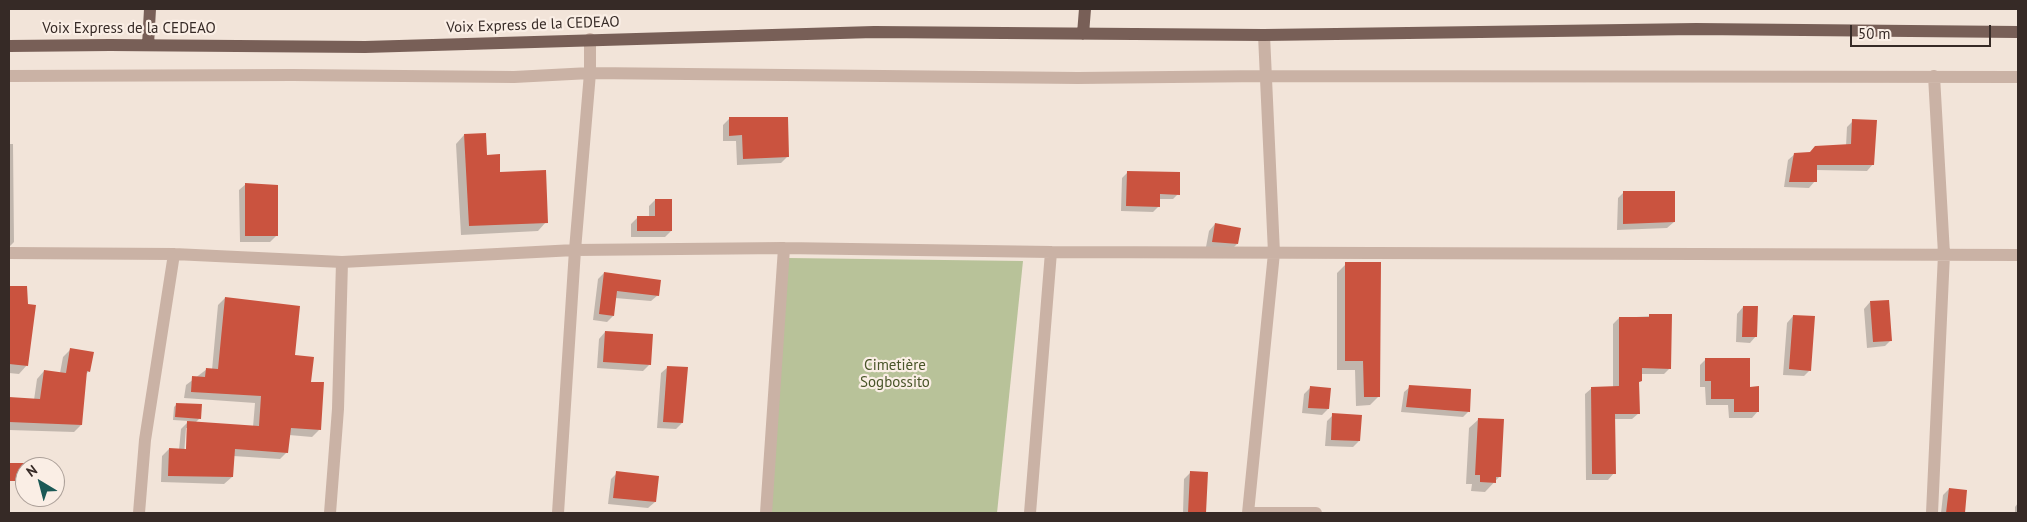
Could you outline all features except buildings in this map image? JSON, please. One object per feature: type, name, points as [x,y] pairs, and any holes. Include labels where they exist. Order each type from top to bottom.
[{"type":"main road","points":[[148,45],[150,9]]},
{"type":"main road","points":[[1083,34],[1085,9]]},
{"type":"main road","name":"Voix Express de la CEDEAO","points":[[9,46],[366,46],[874,32],[1264,35],[1686,29],[2018,32]]},
{"type":"street","points":[[1264,35],[1274,253],[1248,513],[1316,513]]},
{"type":"street","points":[[558,513],[575,250],[590,73],[590,39]]},
{"type":"street","points":[[9,76],[293,75],[514,77],[590,73],[1078,78],[1265,76],[2018,77]]},
{"type":"street","points":[[1932,513],[1944,254],[1934,76]]},
{"type":"street","points":[[766,513],[784,248]]},
{"type":"street","points":[[9,253],[174,254],[342,262],[575,250],[784,248],[1051,252],[2018,255]]},
{"type":"street","points":[[1030,513],[1051,252]]},
{"type":"street","points":[[139,513],[146,440],[174,254]]},
{"type":"street","points":[[330,513],[338,409],[342,262]]},
{"type":"green space","name":"Cimetière Sogbossito","points":[[788,258],[1023,261],[997,513],[770,513]]}]
